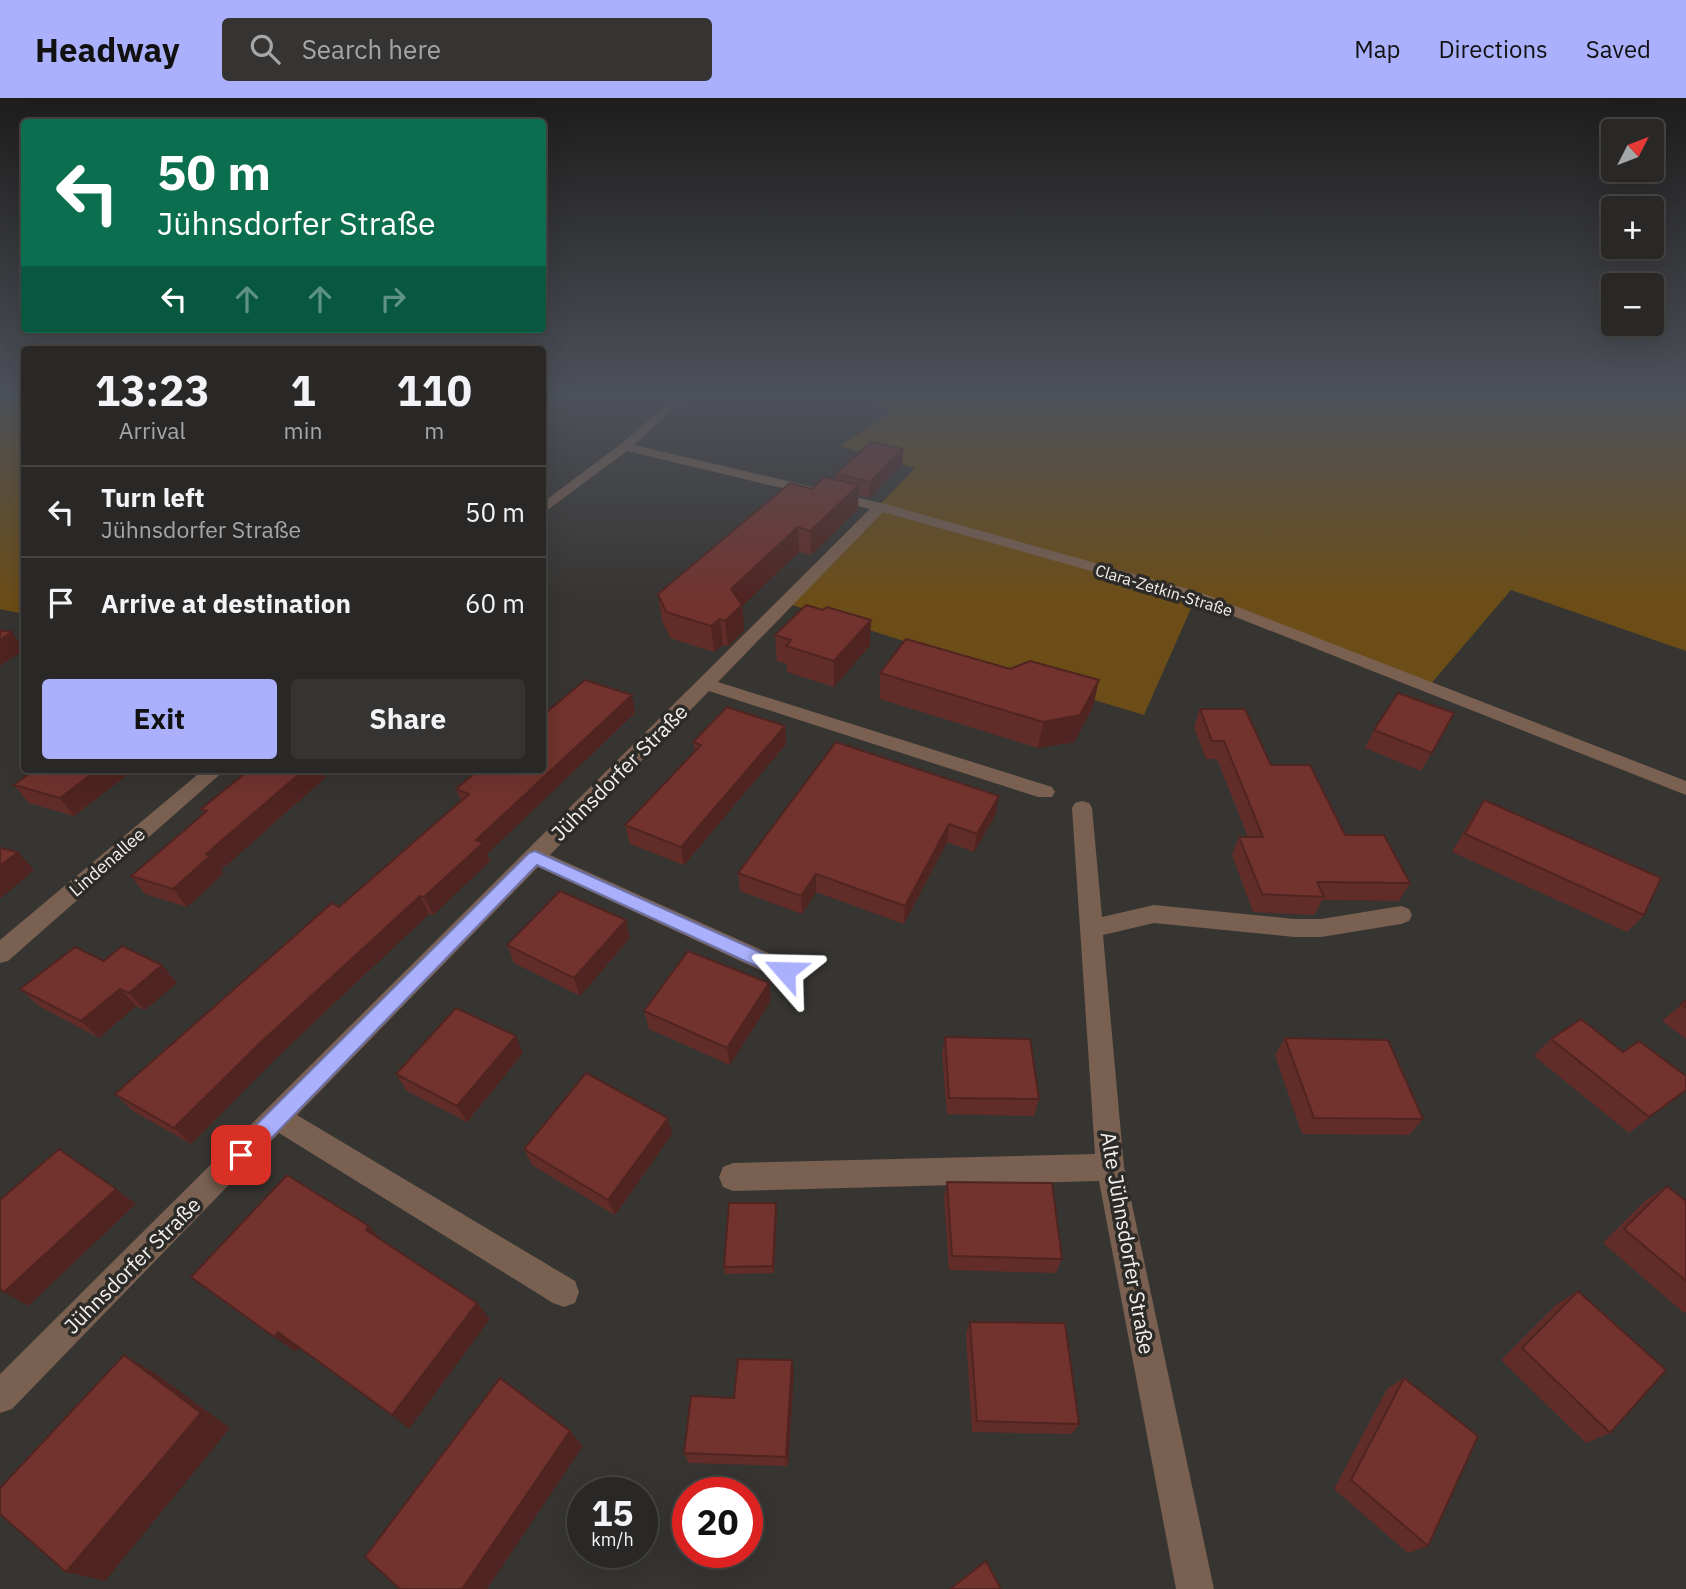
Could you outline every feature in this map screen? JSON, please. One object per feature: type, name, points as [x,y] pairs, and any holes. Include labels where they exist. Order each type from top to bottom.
[{"type":"street","points":[[546,507],[602,465]]},
{"type":"street","name":"Clara-Zetkin-Straße","points":[[700,465],[880,507],[1196,596],[1686,788]]},
{"type":"street","name":"Jühnsdorfer Straße","points":[[0,1397],[880,507]]},
{"type":"street","points":[[706,684],[1045,792]]},
{"type":"street","name":"Lindenallee","points":[[0,954],[211,773]]},
{"type":"street","name":"Alte Jühnsdorfer Straße","points":[[1082,808],[1110,1167],[1195,1589]]},
{"type":"street","points":[[535,857],[785,971]]},
{"type":"street","points":[[1091,930],[1121,920],[1154,914],[1294,928],[1321,928],[1401,915]]},
{"type":"street","points":[[278,1118],[564,1292]]},
{"type":"street","points":[[733,1177],[1110,1167]]},
{"type":"shaded area","points":[[0,465],[21,465],[21,613],[0,609]]},
{"type":"shaded area","points":[[903,465],[1686,465],[1686,651],[1511,590],[1429,686],[1196,597],[1144,715],[786,603],[915,468]]},
{"type":"building","points":[[846,465],[887,465],[870,482],[836,474]]},
{"type":"building","points":[[824,477],[859,485],[810,531],[798,527],[731,589],[742,605],[725,621],[720,619],[711,626],[666,612],[658,594],[790,483],[812,489]]},
{"type":"building","points":[[806,605],[823,610],[827,607],[871,620],[834,661],[786,646],[791,640],[775,635]]},
{"type":"building","points":[[0,630],[12,632],[0,640]]},
{"type":"building","points":[[906,639],[1010,669],[1030,661],[1099,680],[1080,715],[1043,722],[880,673]]},
{"type":"building","points":[[585,680],[632,695],[476,840],[483,843],[424,897],[420,896],[260,1043],[174,1128],[115,1094],[332,903],[339,907],[469,794],[456,789],[475,773],[546,773],[546,713]]},
{"type":"building","points":[[1398,693],[1454,713],[1432,753],[1374,730]]},
{"type":"building","points":[[727,707],[785,726],[681,847],[625,825],[701,745],[693,742]]},
{"type":"building","points":[[1200,709],[1245,709],[1271,765],[1310,765],[1345,835],[1384,835],[1410,883],[1317,882],[1324,897],[1262,894],[1239,837],[1263,837],[1224,741],[1212,741]]},
{"type":"building","points":[[836,742],[999,796],[977,834],[949,824],[905,906],[816,874],[801,896],[738,873]]},
{"type":"building","points":[[30,773],[93,773],[60,798],[14,785]]},
{"type":"building","points":[[245,773],[300,773],[206,854],[210,856],[173,889],[131,876],[207,811],[201,809]]},
{"type":"building","points":[[1484,800],[1661,878],[1644,915],[1465,834]]},
{"type":"building","points":[[0,848],[18,852],[0,866]]},
{"type":"building","points":[[560,891],[626,920],[574,978],[507,945]]},
{"type":"building","points":[[122,946],[162,965],[129,993],[120,989],[81,1021],[20,989],[75,947],[104,961]]},
{"type":"building","points":[[688,951],[769,983],[727,1048],[644,1011]]},
{"type":"building","points":[[456,1008],[516,1036],[457,1106],[396,1074]]},
{"type":"building","points":[[1581,1019],[1623,1052],[1639,1041],[1686,1076],[1686,1090],[1649,1117],[1551,1039]]},
{"type":"building","points":[[945,1037],[1030,1039],[1039,1099],[949,1098]]},
{"type":"building","points":[[1285,1038],[1388,1040],[1423,1119],[1314,1118]]},
{"type":"building","points":[[586,1073],[668,1118],[608,1200],[524,1149]]},
{"type":"building","points":[[59,1149],[116,1189],[4,1292],[0,1289],[0,1200]]},
{"type":"building","points":[[287,1175],[369,1226],[366,1230],[477,1303],[392,1415],[278,1332],[274,1337],[191,1277]]},
{"type":"building","points":[[947,1182],[1052,1183],[1062,1259],[952,1256]]},
{"type":"building","points":[[1667,1186],[1686,1201],[1686,1281],[1624,1229]]},
{"type":"building","points":[[729,1203],[776,1203],[773,1266],[724,1267]]},
{"type":"building","points":[[1578,1291],[1666,1370],[1610,1433],[1522,1348]]},
{"type":"building","points":[[970,1322],[1065,1323],[1079,1424],[977,1421]]},
{"type":"building","points":[[124,1355],[201,1413],[66,1572],[0,1514],[0,1488]]},
{"type":"building","points":[[738,1359],[792,1360],[786,1457],[684,1453],[691,1396],[734,1398]]},
{"type":"building","points":[[500,1378],[570,1431],[462,1589],[400,1589],[365,1557]]},
{"type":"building","points":[[1404,1378],[1478,1436],[1428,1546],[1351,1480]]},
{"type":"building","points":[[986,1561],[1001,1589],[950,1589]]},
{"type":"route","points":[[241,1155],[535,857],[785,971]]}]
